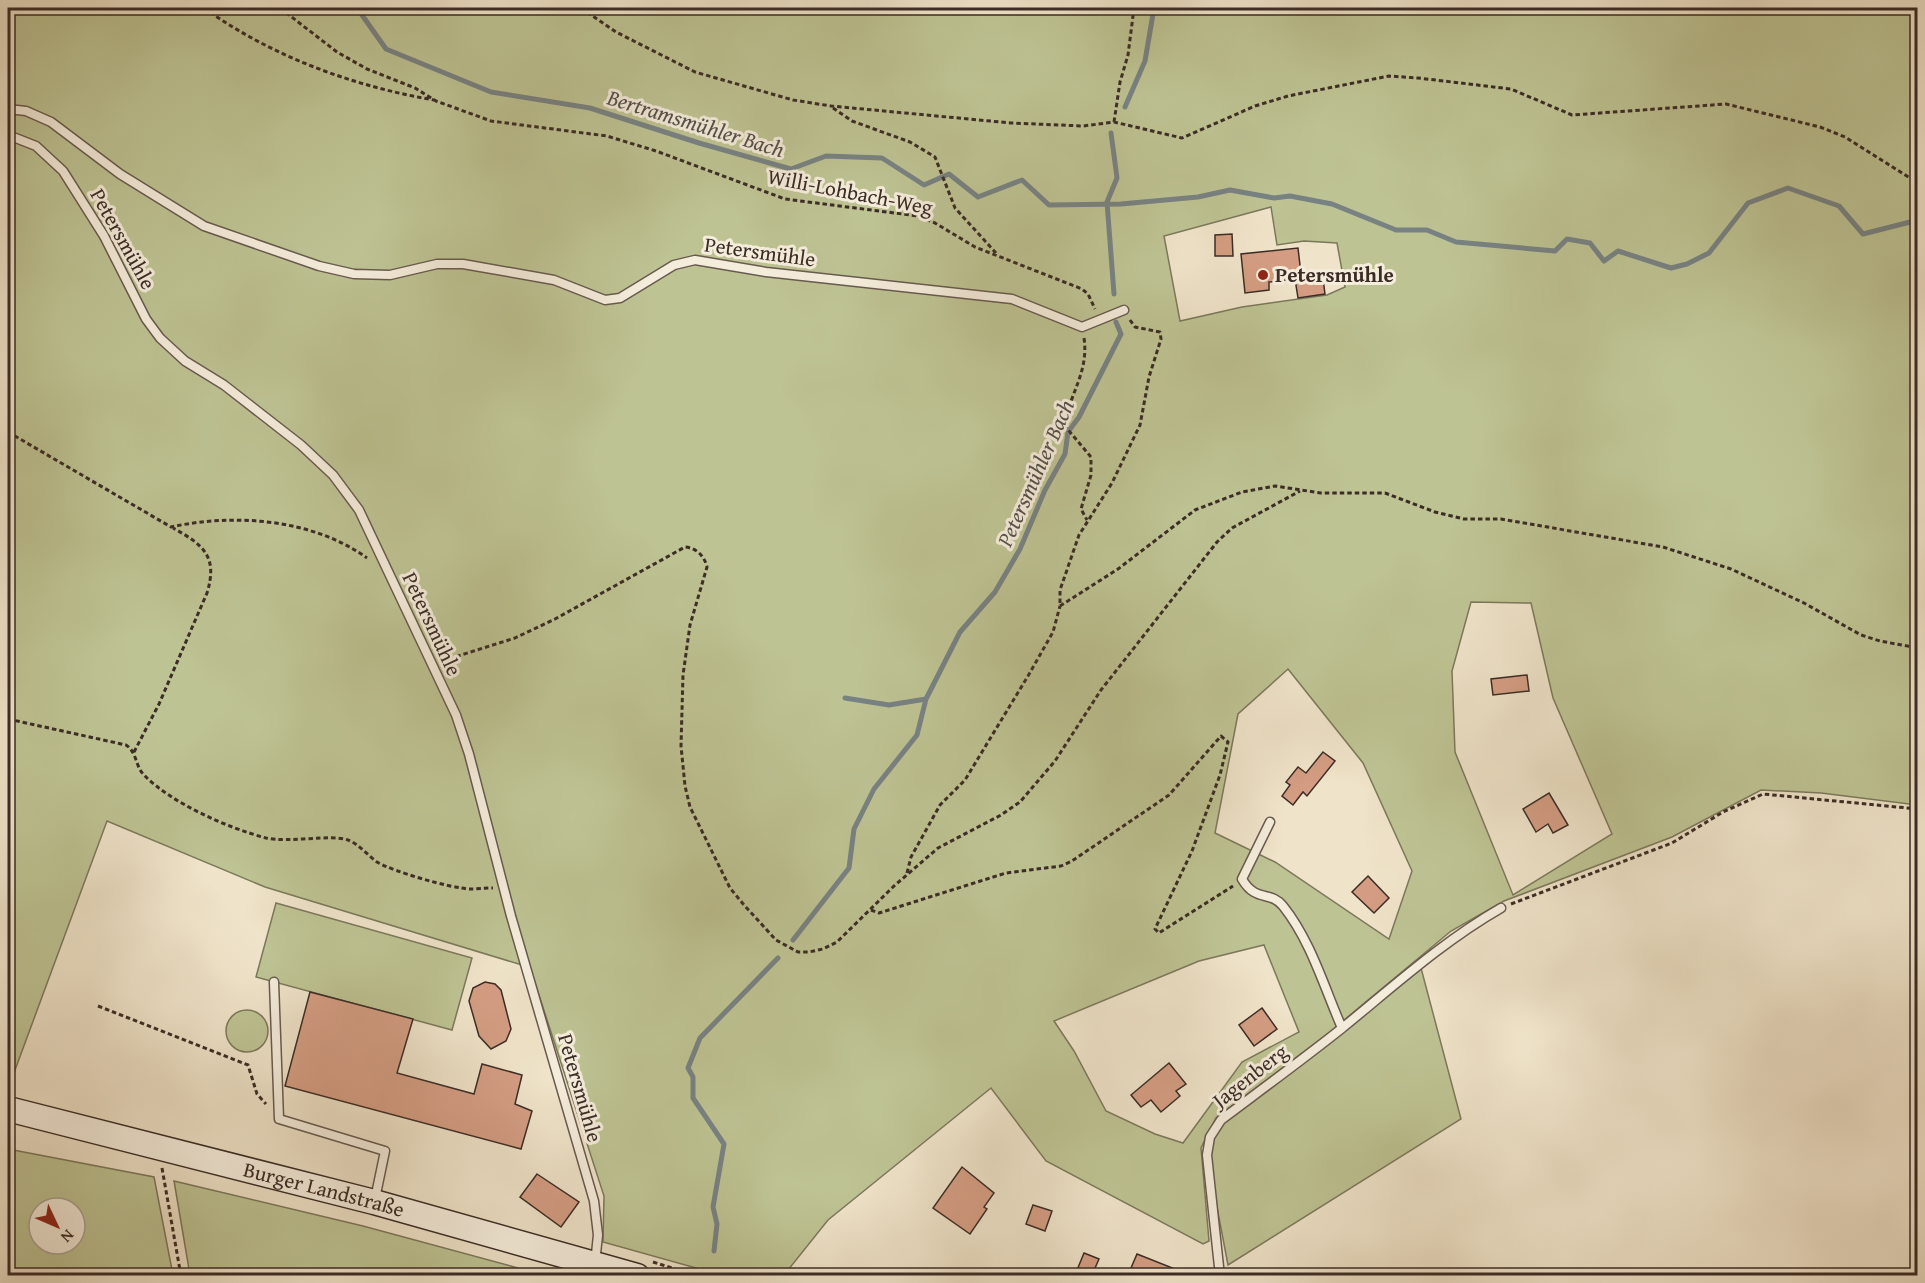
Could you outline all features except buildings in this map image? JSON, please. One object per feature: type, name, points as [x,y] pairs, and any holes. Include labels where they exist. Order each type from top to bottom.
[{"type":"main road","name":"Burger Landstraße","points":[[8,1109],[374,1202],[638,1275]]},
{"type":"lane","name":"Petersmühle","points":[[8,109],[26,111],[51,122],[120,174],[204,226],[319,266],[354,273],[390,275],[437,264],[463,264],[554,280],[605,300],[620,298],[668,267],[695,260],[797,276],[1012,299],[1082,327]]},
{"type":"lane","name":"Petersmühle","points":[[8,135],[36,147],[63,171],[104,236],[146,320],[160,339],[185,360],[224,385],[273,423],[338,481],[359,510],[456,715],[469,754],[503,888],[594,1201],[598,1234],[595,1263]]},
{"type":"lane","points":[[1082,327],[1124,310]]},
{"type":"lane","points":[[1270,822],[1242,879],[1248,890],[1255,895],[1281,904],[1294,923],[1318,970],[1342,1028]]},
{"type":"lane","name":"Jagenberg","points":[[1220,1275],[1207,1155],[1210,1137],[1221,1120],[1342,1028],[1453,937],[1501,908]]},
{"type":"lane","points":[[274,982],[279,1119],[386,1151],[374,1202]]},
{"type":"path","points":[[204,8],[261,42],[306,64],[363,84],[436,101]]},
{"type":"path","name":"Willi-Lohbach-Weg","points":[[280,8],[337,52],[367,69],[415,88],[436,101],[508,125],[551,127],[607,136],[656,151],[785,199],[918,216],[942,226],[975,247],[1082,289],[1092,300],[1098,319]]},
{"type":"path","points":[[580,8],[615,32],[694,72],[793,100],[831,106],[1011,123],[1083,126],[1114,122],[1182,138],[1255,106],[1288,96],[1389,76],[1418,78],[1511,89],[1572,115],[1725,104],[1837,134],[1869,151],[1917,183]]},
{"type":"path","points":[[1114,122],[1120,82],[1128,55],[1134,8]]},
{"type":"path","points":[[831,106],[837,113],[852,121],[910,142],[935,157],[955,208],[990,243],[997,254]]},
{"type":"path","points":[[907,873],[911,857],[940,805],[965,780],[1053,632],[1060,606],[1060,590],[1072,550],[1087,520],[1112,483],[1140,425],[1149,377],[1161,339],[1160,332],[1135,327],[1124,310]]},
{"type":"path","points":[[1082,327],[1086,352],[1085,365],[1064,425],[1091,457],[1091,475],[1081,509],[1087,520]]},
{"type":"path","points":[[8,432],[171,527],[204,550],[211,561],[212,574],[207,593],[159,704],[134,752]]},
{"type":"path","points":[[1060,606],[1118,569],[1183,518],[1210,503],[1260,488],[1275,486],[1300,491],[1385,493],[1428,510],[1464,519],[1501,519],[1627,538],[1663,547],[1731,569],[1804,603],[1861,635],[1917,648]]},
{"type":"path","points":[[432,665],[515,638],[555,619],[684,547],[697,551],[705,560],[707,567],[694,605],[685,651],[681,746],[685,786],[700,829],[730,888],[755,918],[787,948],[798,952],[823,949],[837,942],[907,873],[938,848],[1001,815],[1034,787],[1076,733],[1101,690],[1202,559],[1232,528],[1300,491]]},
{"type":"path","points":[[171,527],[204,520],[285,525],[335,538],[390,576]]},
{"type":"path","points":[[8,719],[126,745],[134,752],[138,769],[151,782],[193,808],[231,826],[275,840],[342,838],[356,845],[378,862],[410,874],[469,889],[503,888]]},
{"type":"path","points":[[871,910],[879,913],[1005,873],[1061,866],[1072,861],[1169,795],[1221,736],[1228,742],[1220,774],[1185,867],[1155,929],[1159,933],[1242,879]]},
{"type":"path","points":[[1501,908],[1672,843],[1723,812],[1763,794],[1917,809]]},
{"type":"path","points":[[98,1006],[248,1065],[258,1094],[279,1119]]},
{"type":"path","points":[[160,1148],[181,1275]]},
{"type":"green space","points":[[8,8],[1917,8],[1917,805],[1821,793],[1761,790],[1672,837],[1504,901],[1451,931],[1331,1031],[1216,1118],[1201,1148],[1209,1241],[1203,1244],[1046,1161],[991,1088],[828,1220],[784,1275],[721,1275],[603,1242],[604,1196],[529,964],[522,965],[265,887],[107,821],[8,1089]],"holes":[[[1271,207],[1277,245],[1304,241],[1337,243],[1345,287],[1327,295],[1242,307],[1180,321],[1164,236]],[[1471,602],[1531,603],[1553,698],[1612,834],[1513,895],[1455,752],[1452,671]],[[1288,669],[1363,763],[1412,871],[1389,939],[1275,862],[1215,833],[1238,714]],[[1264,945],[1299,1032],[1242,1062],[1183,1143],[1155,1134],[1106,1111],[1074,1051],[1054,1021],[1199,961]]]},
{"type":"green space","points":[[276,903],[472,958],[452,1030],[256,977]]},
{"type":"green space","points":[[1421,968],[1461,1119],[1228,1265],[1207,1155],[1210,1137],[1221,1120]]},
{"type":"green space","points":[[247,1010],[255,1011],[262,1016],[267,1023],[267,1039],[262,1046],[255,1051],[247,1052],[239,1051],[232,1046],[227,1039],[226,1031],[227,1023],[232,1016],[239,1011]]},
{"type":"green space","points":[[8,1149],[154,1177],[173,1275],[8,1275]]},
{"type":"green space","points":[[174,1181],[363,1226],[518,1268],[515,1276],[190,1275]]},
{"type":"waterway","name":"Bertramsmühler Bach","points":[[357,8],[386,49],[491,92],[590,108],[699,143],[791,169],[826,156],[882,158],[924,185],[949,174],[978,197],[1022,180],[1049,205],[1121,204],[1198,197],[1230,190],[1274,198],[1290,196],[1332,204],[1396,230],[1427,230],[1456,242],[1555,251],[1567,239],[1590,243],[1604,261],[1618,251],[1671,268],[1687,264],[1709,253],[1748,203],[1788,188],[1839,206],[1863,234],[1918,220]]},
{"type":"waterway","points":[[1125,107],[1145,61],[1154,8]]},
{"type":"waterway","name":"Petersmühler Bach","points":[[1111,133],[1117,178],[1107,202],[1114,294]]},
{"type":"waterway","name":"Petersmühler Bach","points":[[793,940],[849,868],[854,829],[874,789],[917,735],[926,699],[960,632],[995,592],[1020,549],[1045,490],[1065,454],[1068,432],[1079,417],[1121,334],[1116,322]]},
{"type":"waterway","points":[[845,698],[889,705],[926,699]]},
{"type":"waterway","name":"Petersmühler Bach","points":[[714,1251],[717,1224],[713,1207],[724,1144],[693,1098],[693,1077],[688,1068],[700,1038],[778,958]]},
{"type":"place","name":"Petersmühle","points":[[1263,275]]}]
